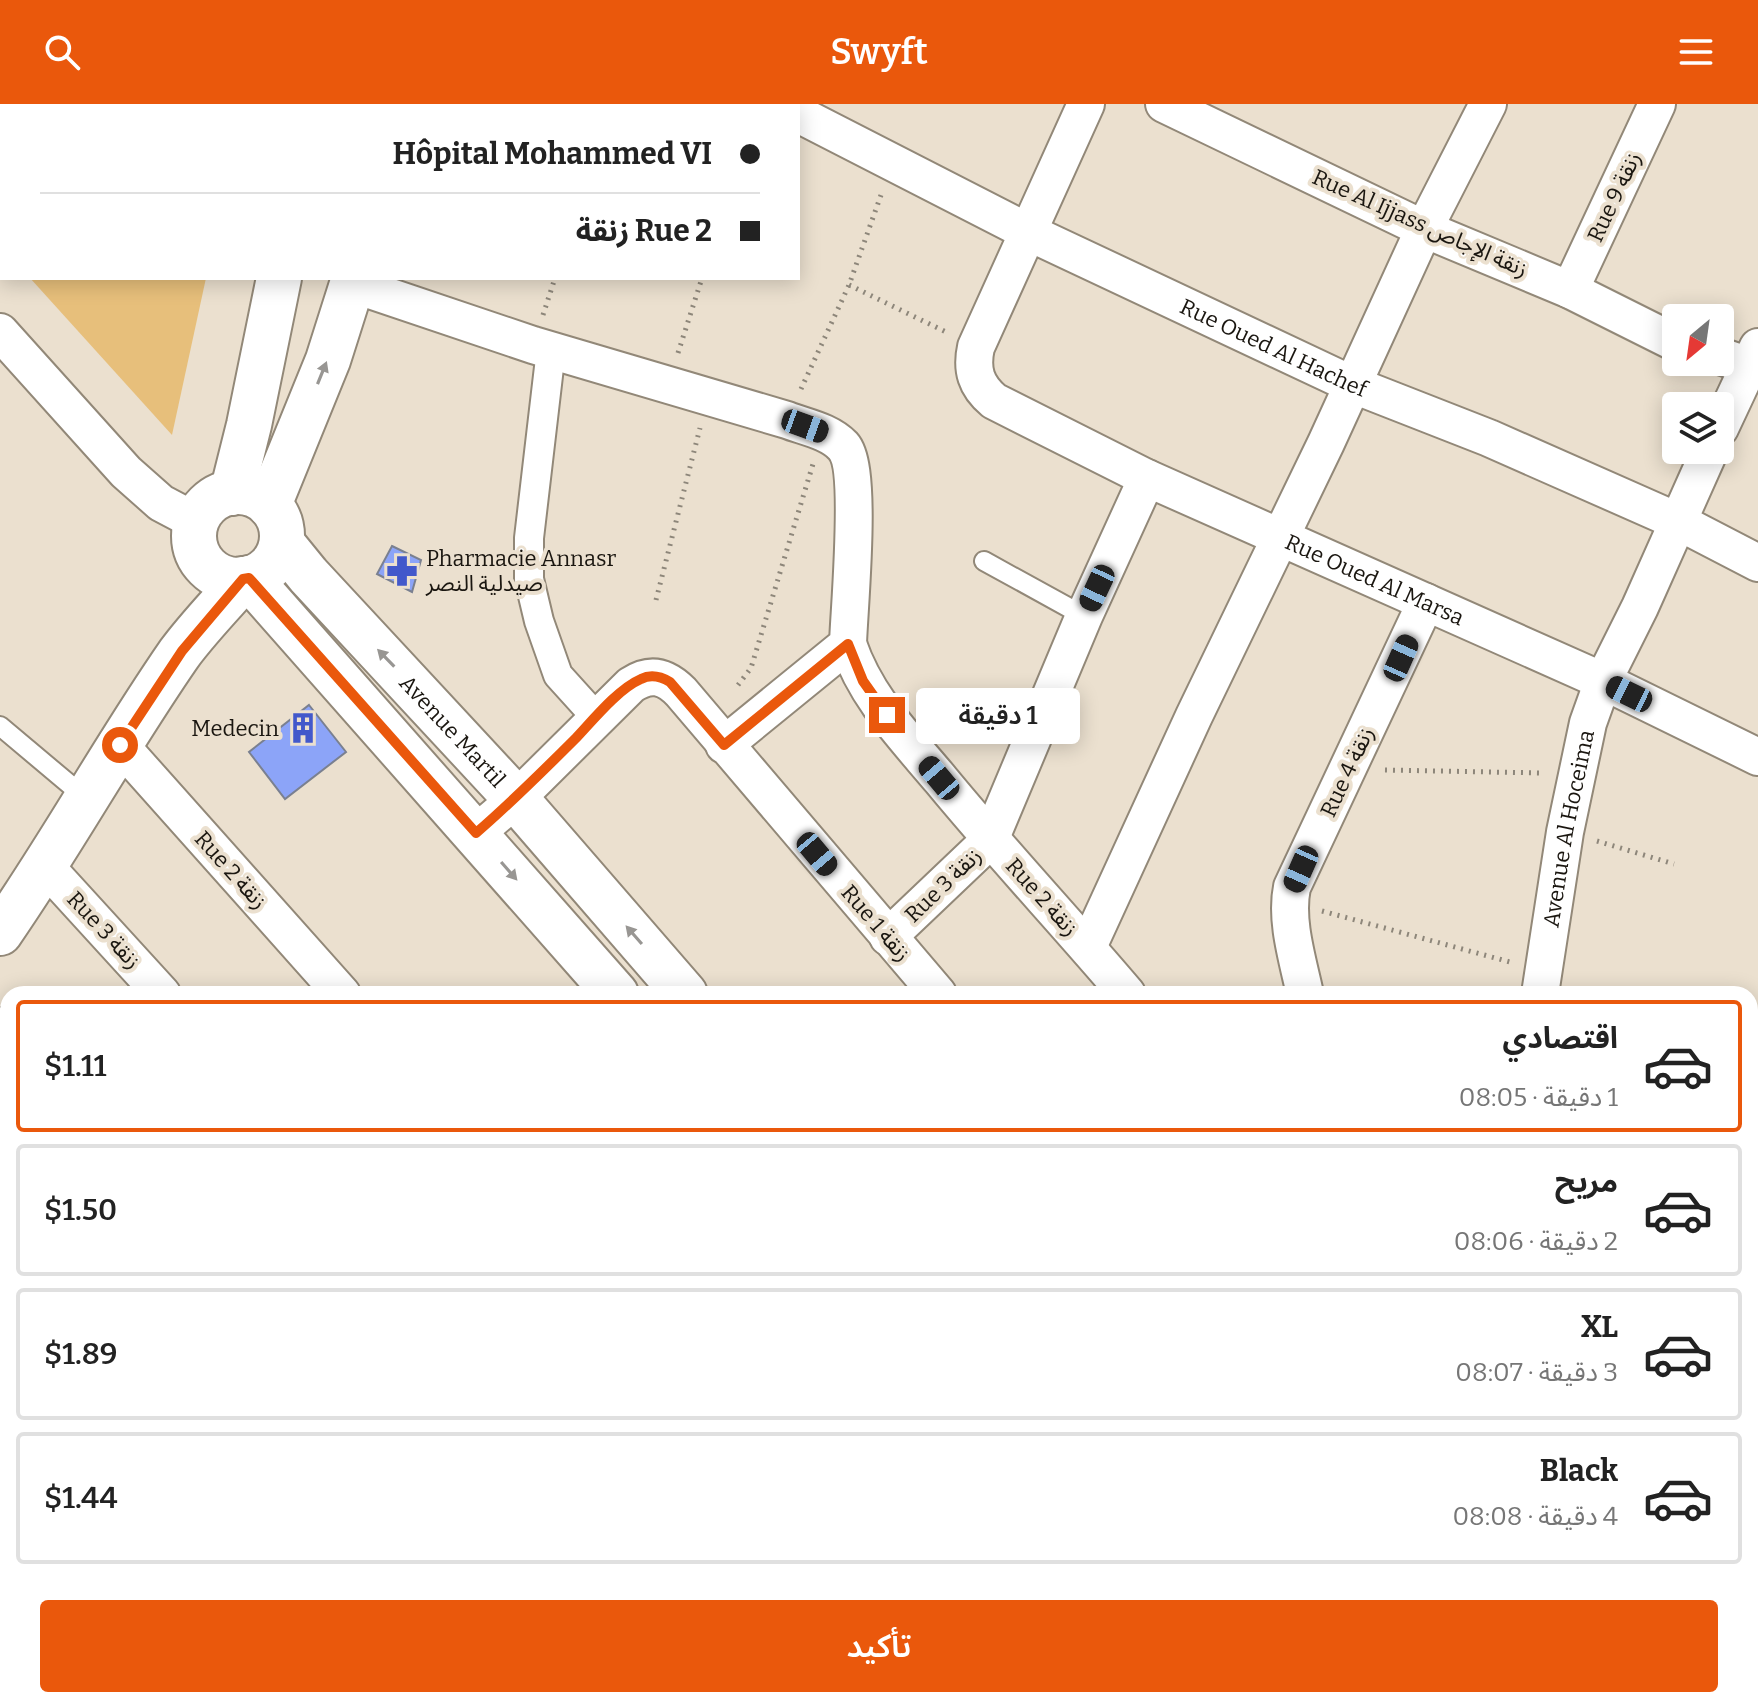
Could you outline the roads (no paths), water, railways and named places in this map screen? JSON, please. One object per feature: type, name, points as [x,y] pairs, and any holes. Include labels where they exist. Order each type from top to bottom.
[{"type":"street","points":[[1030,233],[1086,104]]},
{"type":"street","name":"Rue Al Ijjass زنقة الإجاص","points":[[1164,104],[1424,229],[1570,290],[1662,336]]},
{"type":"street","points":[[1088,947],[1424,229],[1488,104]]},
{"type":"street","name":"Rue 9 زنقة","points":[[1570,290],[1657,104]]},
{"type":"street","name":"Rue Oued Al Hachef","points":[[800,115],[1030,233],[1351,384],[1489,438],[1677,521],[1758,563]]},
{"type":"street","name":"Rue Oued Al Marsa","points":[[1030,233],[973,358],[975,375],[983,391],[994,401],[1147,478],[1603,681],[1758,757]]},
{"type":"street","points":[[0,332],[126,472],[198,538],[204,564],[232,579],[246,579],[261,574],[271,565],[249,425],[279,280]]},
{"type":"street","points":[[261,514],[328,360],[353,281],[551,350],[822,433],[844,447],[852,466],[854,488],[848,644],[724,745]]},
{"type":"street","points":[[551,350],[529,538],[529,579],[539,621],[558,675],[596,717]]},
{"type":"street","points":[[1734,392],[1746,359]]},
{"type":"street","name":"Avenue Al Hoceima","points":[[1540,982],[1565,832],[1588,723],[1603,681],[1640,607],[1703,464]]},
{"type":"street","name":"Rue 3 زنقة","points":[[888,937],[990,840],[1084,616],[1147,478]]},
{"type":"street","points":[[182,651],[198,538],[211,502],[261,514]]},
{"type":"street","name":"Avenue Martil","points":[[261,514],[308,575],[516,799],[678,986]]},
{"type":"street","points":[[0,933],[46,867],[182,651],[246,579]]},
{"type":"street","points":[[246,579],[476,833],[609,986]]},
{"type":"street","name":"Rue 4 زنقة","points":[[1304,986],[1289,902],[1297,878],[1426,602]]},
{"type":"street","name":"Rue 2 زنقة","points":[[848,644],[869,693],[990,840],[1120,986]]},
{"type":"street","name":"Rue 1 زنقة","points":[[476,833],[516,799],[631,685],[652,676],[670,682],[931,986]]},
{"type":"street","name":"Rue 2 زنقة","points":[[120,745],[335,986]]},
{"type":"street","name":"Rue 3 زنقة","points":[[46,867],[155,986]]},
{"type":"lane","points":[[984,561],[1084,616]]},
{"type":"lane","points":[[0,726],[87,799]]},
{"type":"place","name":"Pharmacie Annasr صيدلية النصر","points":[[402,571]]},
{"type":"place","name":"Medecin","points":[[303,728]]}]
